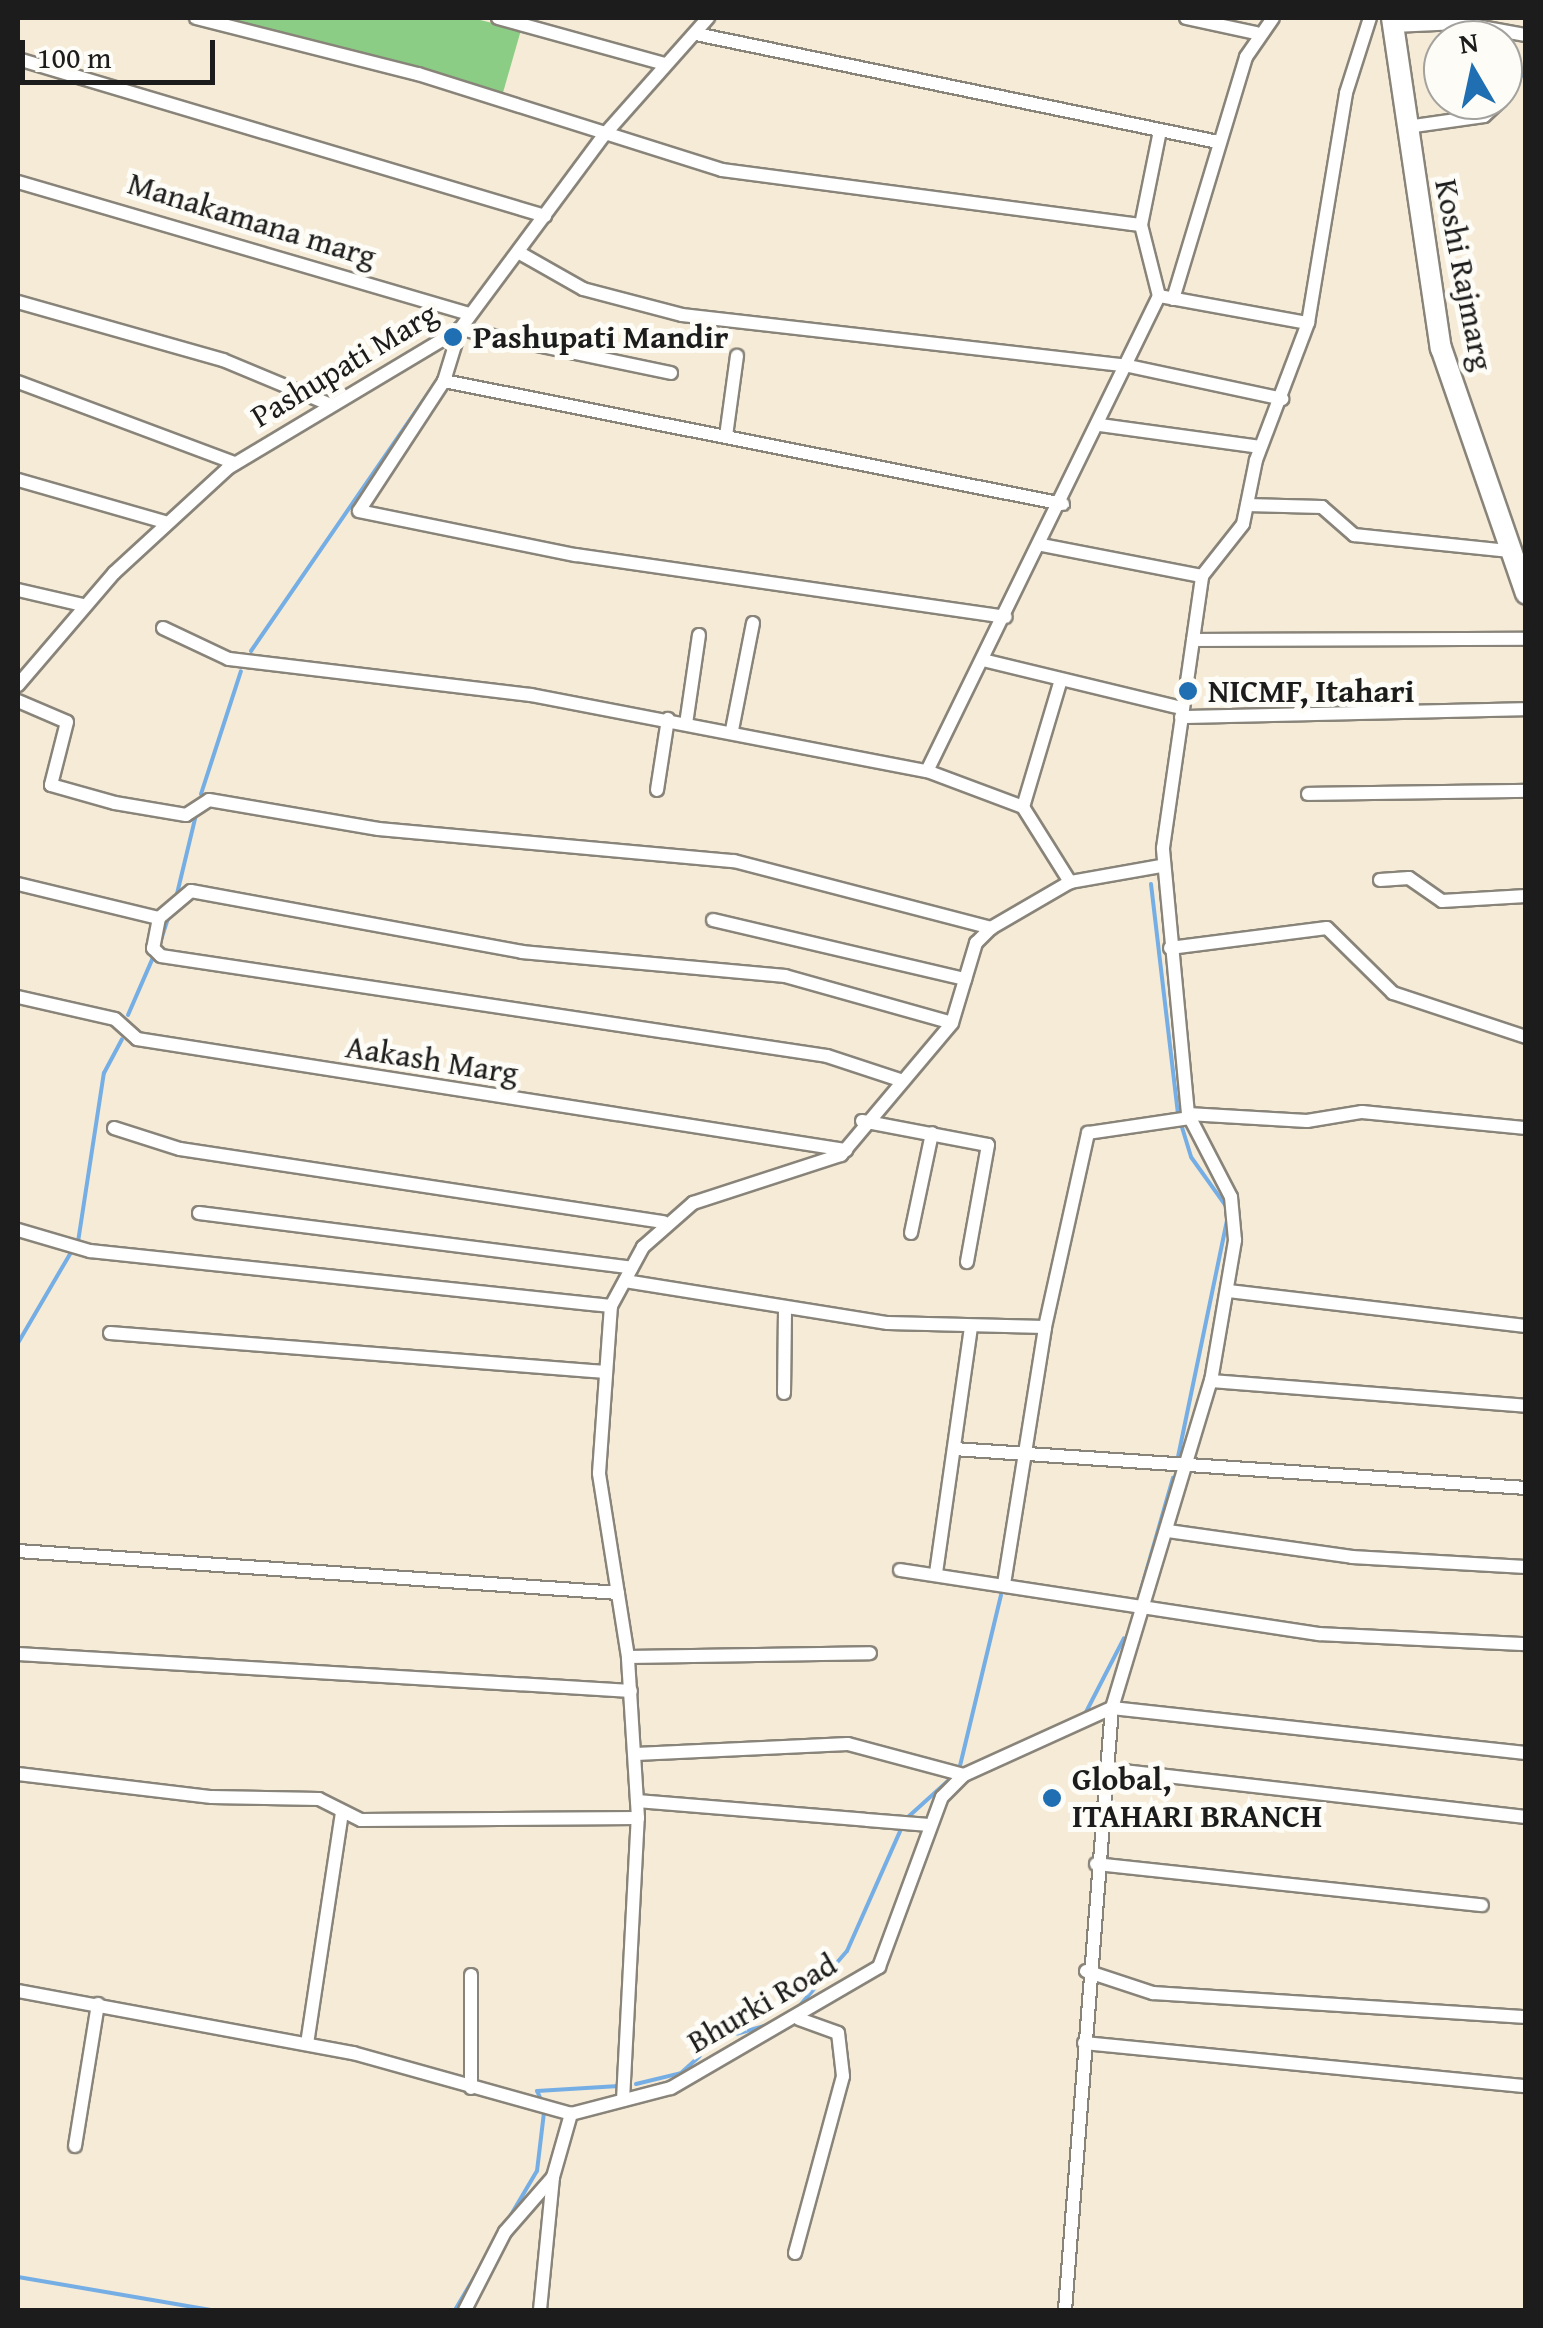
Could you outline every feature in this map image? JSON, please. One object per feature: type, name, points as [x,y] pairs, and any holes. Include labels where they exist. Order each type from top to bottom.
[{"type":"main road","name":"Koshi Rajmarg","points":[[1392,22],[1442,348],[1526,594]]},
{"type":"street","points":[[196,18],[418,74],[722,170],[1141,225]]},
{"type":"street","points":[[498,18],[665,64]]},
{"type":"street","name":"Pashupati Marg","points":[[18,685],[83,605],[164,522],[235,463],[460,329],[604,135],[708,18]]},
{"type":"street","points":[[1186,18],[1256,33]]},
{"type":"street","points":[[927,772],[987,661],[1063,504],[1124,365],[1166,297],[1256,33],[1273,18]]},
{"type":"street","points":[[1065,2310],[1086,1971],[1112,1708],[1211,1381],[1228,1291],[1236,1218],[1189,1116],[1161,866],[1202,576],[1247,505],[1261,447],[1282,400],[1308,322],[1346,93],[1370,18]]},
{"type":"street","points":[[1392,22],[1480,24],[1526,35]]},
{"type":"street","points":[[696,34],[1218,142]]},
{"type":"street","points":[[18,59],[546,216]]},
{"type":"street","points":[[1407,127],[1456,120]]},
{"type":"street","points":[[1160,131],[1141,225],[1166,297]]},
{"type":"street","name":"Manakamana marg","points":[[18,182],[470,314]]},
{"type":"street","points":[[518,252],[583,289],[682,315],[1124,365],[1282,400]]},
{"type":"street","points":[[1166,297],[1308,322]]},
{"type":"street","points":[[18,302],[223,360],[331,405]]},
{"type":"street","points":[[671,373],[460,329],[444,381],[358,503],[361,515],[1006,617]]},
{"type":"street","points":[[726,436],[738,356]]},
{"type":"street","points":[[444,381],[1063,504]]},
{"type":"street","points":[[18,382],[235,463]]},
{"type":"street","points":[[1100,425],[1261,447]]},
{"type":"street","points":[[18,480],[164,522]]},
{"type":"street","points":[[1247,505],[1322,507],[1354,535],[1510,551]]},
{"type":"street","points":[[1042,545],[1202,576]]},
{"type":"street","points":[[18,590],[83,605]]},
{"type":"street","points":[[732,730],[754,623]]},
{"type":"street","points":[[164,628],[229,659],[668,719],[927,772],[1024,807],[1070,882]]},
{"type":"street","points":[[686,724],[699,635]]},
{"type":"street","points":[[1193,640],[1526,639]]},
{"type":"street","points":[[987,661],[1182,712],[1526,709]]},
{"type":"street","points":[[1024,807],[1060,683]]},
{"type":"street","points":[[18,701],[67,722],[51,784],[115,802],[186,815],[209,800],[379,829],[734,861],[991,928]]},
{"type":"street","points":[[656,790],[668,719]]},
{"type":"street","points":[[1308,794],[1526,791]]},
{"type":"street","points":[[623,2100],[638,1818],[632,1690],[599,1473],[602,1372],[612,1306],[628,1274],[664,1222],[724,1188],[826,1164],[846,1150],[862,1121],[952,1022],[965,980],[991,928],[1070,882],[1161,866]]},
{"type":"street","points":[[1380,880],[1410,878],[1442,901],[1526,896]]},
{"type":"street","points":[[18,884],[159,918]]},
{"type":"street","points":[[902,1081],[828,1056],[157,952],[159,918],[175,897],[522,952],[785,976],[952,1022]]},
{"type":"street","points":[[714,920],[965,980]]},
{"type":"street","points":[[1170,948],[1327,928],[1393,993],[1526,1038]]},
{"type":"street","name":"Aakash Marg","points":[[18,998],[115,1020],[137,1039],[846,1150]]},
{"type":"street","points":[[1004,1584],[1028,1455],[1044,1326],[1088,1132],[1189,1116],[1307,1120],[1362,1112],[1526,1128]]},
{"type":"street","points":[[862,1121],[990,1147],[966,1262]]},
{"type":"street","points":[[114,1128],[180,1150],[664,1222]]},
{"type":"street","points":[[911,1233],[932,1133]]},
{"type":"street","points":[[199,1214],[628,1274],[784,1309],[970,1326],[1044,1326]]},
{"type":"street","points":[[18,1230],[76,1246],[612,1306]]},
{"type":"street","points":[[1228,1291],[1526,1326]]},
{"type":"street","points":[[784,1309],[784,1393]]},
{"type":"street","points":[[936,1573],[970,1326]]},
{"type":"street","points":[[110,1333],[602,1372]]},
{"type":"street","points":[[1211,1381],[1526,1406]]},
{"type":"street","points":[[954,1449],[1526,1488]]},
{"type":"street","points":[[1168,1531],[1352,1557],[1526,1567]]},
{"type":"street","points":[[18,1552],[618,1593]]},
{"type":"street","points":[[900,1570],[1004,1584],[1140,1611],[1319,1634],[1526,1644]]},
{"type":"street","points":[[628,1657],[870,1652]]},
{"type":"street","points":[[18,1654],[632,1690]]},
{"type":"street","points":[[1112,1708],[1526,1753]]},
{"type":"street","name":"Bhurki Road","points":[[18,1992],[307,2044],[564,2112],[671,2088],[798,2019],[888,1957],[926,1825],[964,1775],[1112,1708]]},
{"type":"street","points":[[636,1754],[848,1744],[964,1775]]},
{"type":"street","points":[[1106,1769],[1526,1817]]},
{"type":"street","points":[[18,1774],[212,1797],[319,1799],[342,1813],[638,1818]]},
{"type":"street","points":[[637,1802],[926,1825]]},
{"type":"street","points":[[307,2044],[342,1813]]},
{"type":"street","points":[[1096,1864],[1482,1905]]},
{"type":"street","points":[[1086,1971],[1153,1993],[1526,2017]]},
{"type":"street","points":[[471,2088],[472,1975]]},
{"type":"street","points":[[75,2146],[98,2004]]},
{"type":"street","points":[[795,2254],[844,2061],[838,2033],[798,2019]]},
{"type":"street","points":[[1084,2043],[1526,2086]]},
{"type":"street","points":[[540,2310],[553,2177],[564,2112]]},
{"type":"street","points":[[466,2310],[505,2232],[553,2177]]},
{"type":"green space","points":[[209,18],[472,18],[521,30],[502,96]]},
{"type":"waterway","points":[[1523,75],[1526,78]]},
{"type":"waterway","points":[[1526,219],[1526,225]]},
{"type":"waterway","points":[[251,651],[435,383]]},
{"type":"waterway","points":[[201,794],[241,671]]},
{"type":"waterway","points":[[176,898],[196,815]]},
{"type":"waterway","points":[[1151,884],[1178,1114]]},
{"type":"waterway","points":[[161,940],[169,916]]},
{"type":"waterway","points":[[128,1015],[155,953]]},
{"type":"waterway","points":[[78,1242],[104,1073],[122,1039]]},
{"type":"waterway","points":[[1181,1124],[1191,1157],[1226,1206]]},
{"type":"waterway","points":[[1178,1457],[1227,1221]]},
{"type":"waterway","points":[[18,1343],[73,1249]]},
{"type":"waterway","points":[[1138,1600],[1173,1478]]},
{"type":"waterway","points":[[959,1770],[1001,1595]]},
{"type":"waterway","points":[[1085,1714],[1124,1638]]},
{"type":"waterway","points":[[908,1817],[950,1779]]},
{"type":"waterway","points":[[795,2011],[847,1951],[902,1827]]},
{"type":"waterway","points":[[736,2034],[770,2024]]},
{"type":"waterway","points":[[636,2084],[681,2073],[700,2056]]},
{"type":"waterway","points":[[542,2102],[537,2091],[619,2086]]},
{"type":"waterway","points":[[455,2310],[537,2171],[544,2112]]},
{"type":"waterway","points":[[18,2277],[212,2310]]},
{"type":"place","name":"Pashupati Mandir","points":[[453,337]]},
{"type":"place","name":"NICMF, Itahari","points":[[1188,691]]},
{"type":"place","name":"Global, ITAHARI BRANCH","points":[[1052,1798]]}]
